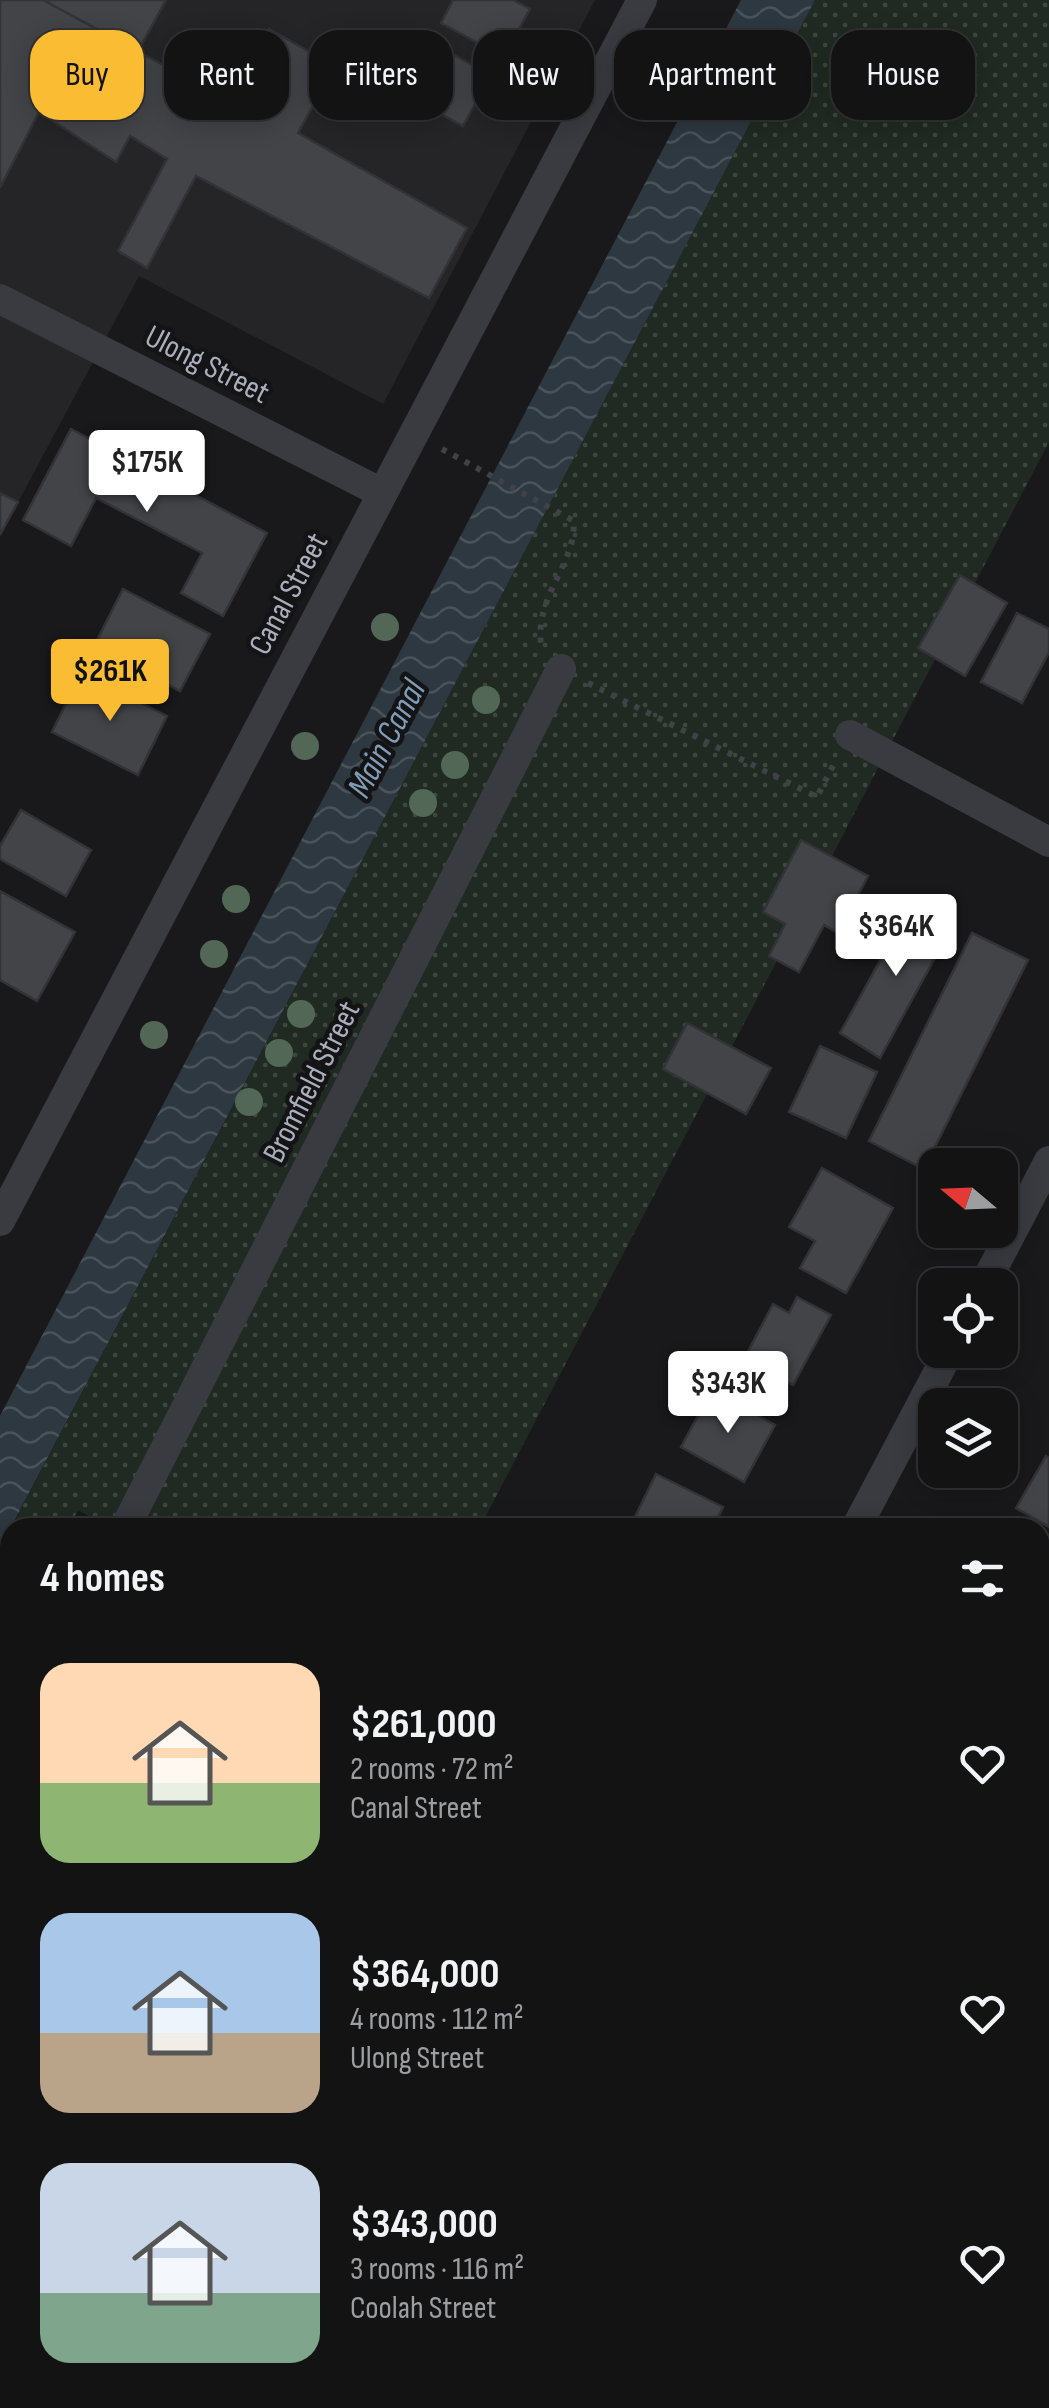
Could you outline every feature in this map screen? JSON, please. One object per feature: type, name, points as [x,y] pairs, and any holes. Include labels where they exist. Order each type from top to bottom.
[{"type":"street","name":"Canal Street","points":[[0,1220],[642,0]]},
{"type":"street","name":"Ulong Street","points":[[0,299],[382,493]]},
{"type":"street","name":"Bromfield Street","points":[[130,1518],[561,668]]},
{"type":"street","points":[[843,747],[1049,842]]},
{"type":"street","points":[[993,1268],[1049,1160]]},
{"type":"street","points":[[861,1518],[940,1368]]},
{"type":"path","points":[[440,448],[574,521],[574,538],[541,610],[540,646],[551,662],[818,796],[843,747]]},
{"type":"shaded area","points":[[0,0],[595,0],[579,30],[473,30],[473,120],[532,120],[383,404],[139,276],[0,536]]},
{"type":"shaded area","points":[[815,0],[1049,0],[1049,442],[485,1518],[93,1518],[78,1510],[74,1518],[16,1518],[752,120],[811,120],[811,30],[799,30]]},
{"type":"water","name":"Main Canal","points":[[741,0],[815,0],[799,30],[725,30]]},
{"type":"water","name":"Main Canal","points":[[678,120],[752,120],[16,1518],[0,1518],[0,1416]]},
{"type":"building","points":[[0,0],[43,0],[98,30],[30,30],[30,120],[35,120],[0,188]]},
{"type":"building","points":[[43,0],[166,0],[144,40],[144,30],[99,30]]},
{"type":"building","points":[[453,0],[513,0],[530,9],[519,30],[473,30],[473,40],[441,23]]},
{"type":"building","points":[[289,40],[309,51],[309,113],[298,133],[467,228],[429,298],[196,176],[147,268],[118,251],[167,159],[130,136],[116,162],[51,120],[144,120],[144,55],[164,66],[164,120],[289,120]]},
{"type":"building","points":[[453,54],[473,65],[473,108],[463,126],[452,120]]},
{"type":"building","points":[[71,429],[267,533],[223,616],[181,593],[202,553],[96,498],[71,546],[23,520]]},
{"type":"building","points":[[0,493],[18,502],[0,535]]},
{"type":"building","points":[[960,575],[1007,603],[965,676],[918,648]]},
{"type":"building","points":[[123,589],[210,634],[180,691],[94,646]]},
{"type":"building","points":[[1017,613],[1049,629],[1049,652],[1022,703],[981,682]]},
{"type":"building","points":[[81,673],[167,716],[138,775],[52,732]]},
{"type":"building","points":[[21,810],[91,850],[66,896],[0,859],[0,846]]},
{"type":"building","points":[[801,840],[868,876],[838,933],[824,925],[799,972],[769,956],[785,924],[763,912]]},
{"type":"building","points":[[0,891],[75,932],[37,1001],[0,980]]},
{"type":"building","points":[[913,901],[953,925],[880,1058],[840,1033]]},
{"type":"building","points":[[972,933],[1028,960],[934,1148],[918,1148],[918,1166],[869,1141]]},
{"type":"building","points":[[687,1023],[771,1068],[746,1114],[663,1069]]},
{"type":"building","points":[[820,1046],[877,1072],[846,1138],[789,1112]]},
{"type":"building","points":[[822,1168],[893,1208],[846,1293],[800,1268],[815,1241],[789,1227]]},
{"type":"building","points":[[797,1297],[831,1315],[793,1385],[744,1359],[773,1304],[789,1313]]},
{"type":"building","points":[[712,1390],[775,1425],[744,1482],[681,1447]]},
{"type":"building","points":[[1046,1456],[1049,1518],[1033,1518],[1016,1508]]},
{"type":"building","points":[[656,1474],[723,1507],[718,1518],[634,1518]]}]
